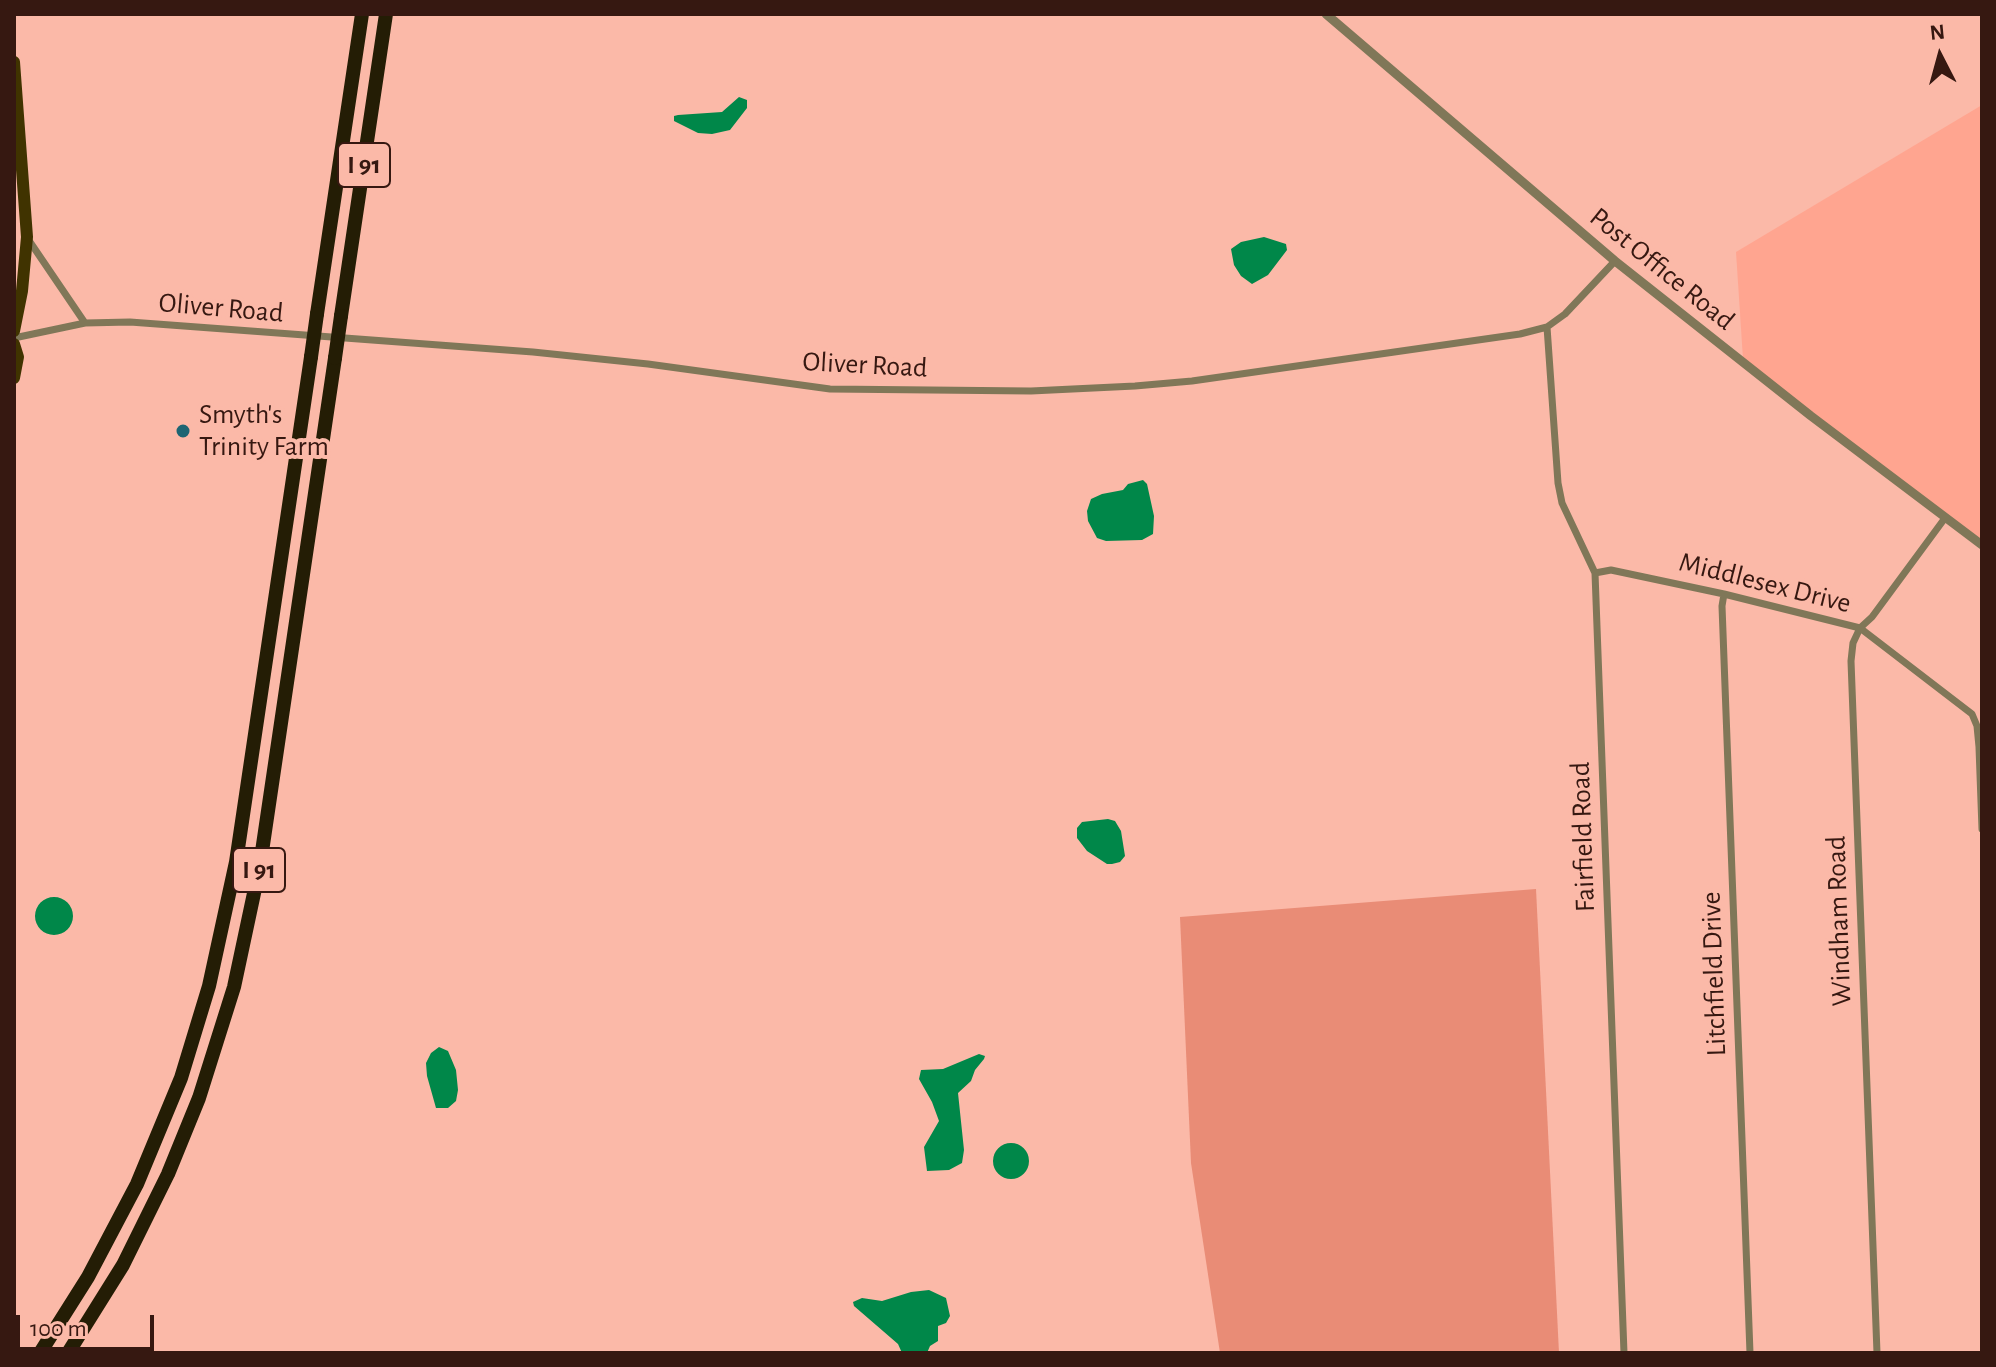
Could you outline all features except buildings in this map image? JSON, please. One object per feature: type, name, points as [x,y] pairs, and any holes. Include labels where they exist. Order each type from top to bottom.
[{"type":"highway","name":"I 91","points":[[44,1347],[101,1255],[148,1160],[181,1078],[209,986],[236,862],[362,14]]},
{"type":"highway","name":"I 91","points":[[70,1350],[123,1265],[168,1174],[202,1088],[234,987],[260,865],[386,14]]},
{"type":"main road","points":[[14,62],[27,237],[22,291],[14,331]]},
{"type":"main road","points":[[14,341],[18,357],[14,378]]},
{"type":"street","name":"Post Office Road","points":[[1326,14],[1615,261],[1982,545]]},
{"type":"street","points":[[27,237],[85,323]]},
{"type":"street","name":"Oliver Road","points":[[14,341],[85,323],[130,322],[533,352],[830,389],[1031,391],[1192,381],[1496,339],[1547,327],[1579,301],[1615,261]]},
{"type":"street","name":"Fairfield Road","points":[[1547,327],[1558,483],[1562,503],[1595,573],[1624,1353]]},
{"type":"street","name":"Windham Road","points":[[1877,1353],[1851,661],[1853,643],[1860,628],[1872,617],[1945,518]]},
{"type":"street","name":"Middlesex Drive","points":[[1595,573],[1611,570],[1860,628],[1972,714],[1977,726],[1979,747],[1982,829]]},
{"type":"street","name":"Litchfield Drive","points":[[1724,594],[1722,606],[1750,1353]]},
{"type":"shaded area","points":[[739,97],[747,100],[747,108],[730,130],[698,133],[674,121],[674,116],[678,115],[722,112]]},
{"type":"shaded area","points":[[1982,105],[1982,548],[1743,359],[1736,252]]},
{"type":"shaded area","points":[[1264,237],[1286,244],[1287,250],[1268,275],[1252,284],[1241,276],[1234,265],[1231,249],[1241,242]]},
{"type":"shaded area","points":[[1143,480],[1147,484],[1154,516],[1153,534],[1142,540],[1106,541],[1097,538],[1088,521],[1091,499],[1123,490],[1128,484]]},
{"type":"shaded area","points":[[1115,821],[1121,831],[1125,856],[1120,862],[1112,864],[1087,851],[1077,838],[1077,828],[1082,822]]},
{"type":"shaded area","points":[[1536,889],[1559,1353],[1220,1353],[1191,1163],[1180,917]]},
{"type":"shaded area","points":[[54,897],[68,902],[73,916],[68,930],[54,935],[40,930],[35,916],[40,902]]},
{"type":"shaded area","points":[[439,1047],[448,1051],[456,1070],[456,1101],[448,1108],[436,1108],[427,1076],[426,1063],[431,1053]]},
{"type":"shaded area","points":[[979,1054],[985,1056],[984,1059],[971,1081],[958,1093],[964,1150],[962,1163],[949,1170],[927,1171],[924,1147],[939,1121],[919,1079],[921,1070],[943,1069]]},
{"type":"shaded area","points":[[1011,1143],[1024,1148],[1029,1161],[1024,1174],[1011,1179],[998,1174],[993,1161],[998,1148]]},
{"type":"shaded area","points":[[929,1290],[946,1298],[950,1316],[946,1323],[938,1326],[938,1341],[930,1346],[927,1353],[902,1353],[898,1344],[853,1302],[862,1298],[882,1301]]},
{"type":"place","name":"Smyth's Trinity Farm","points":[[183,431]]}]
